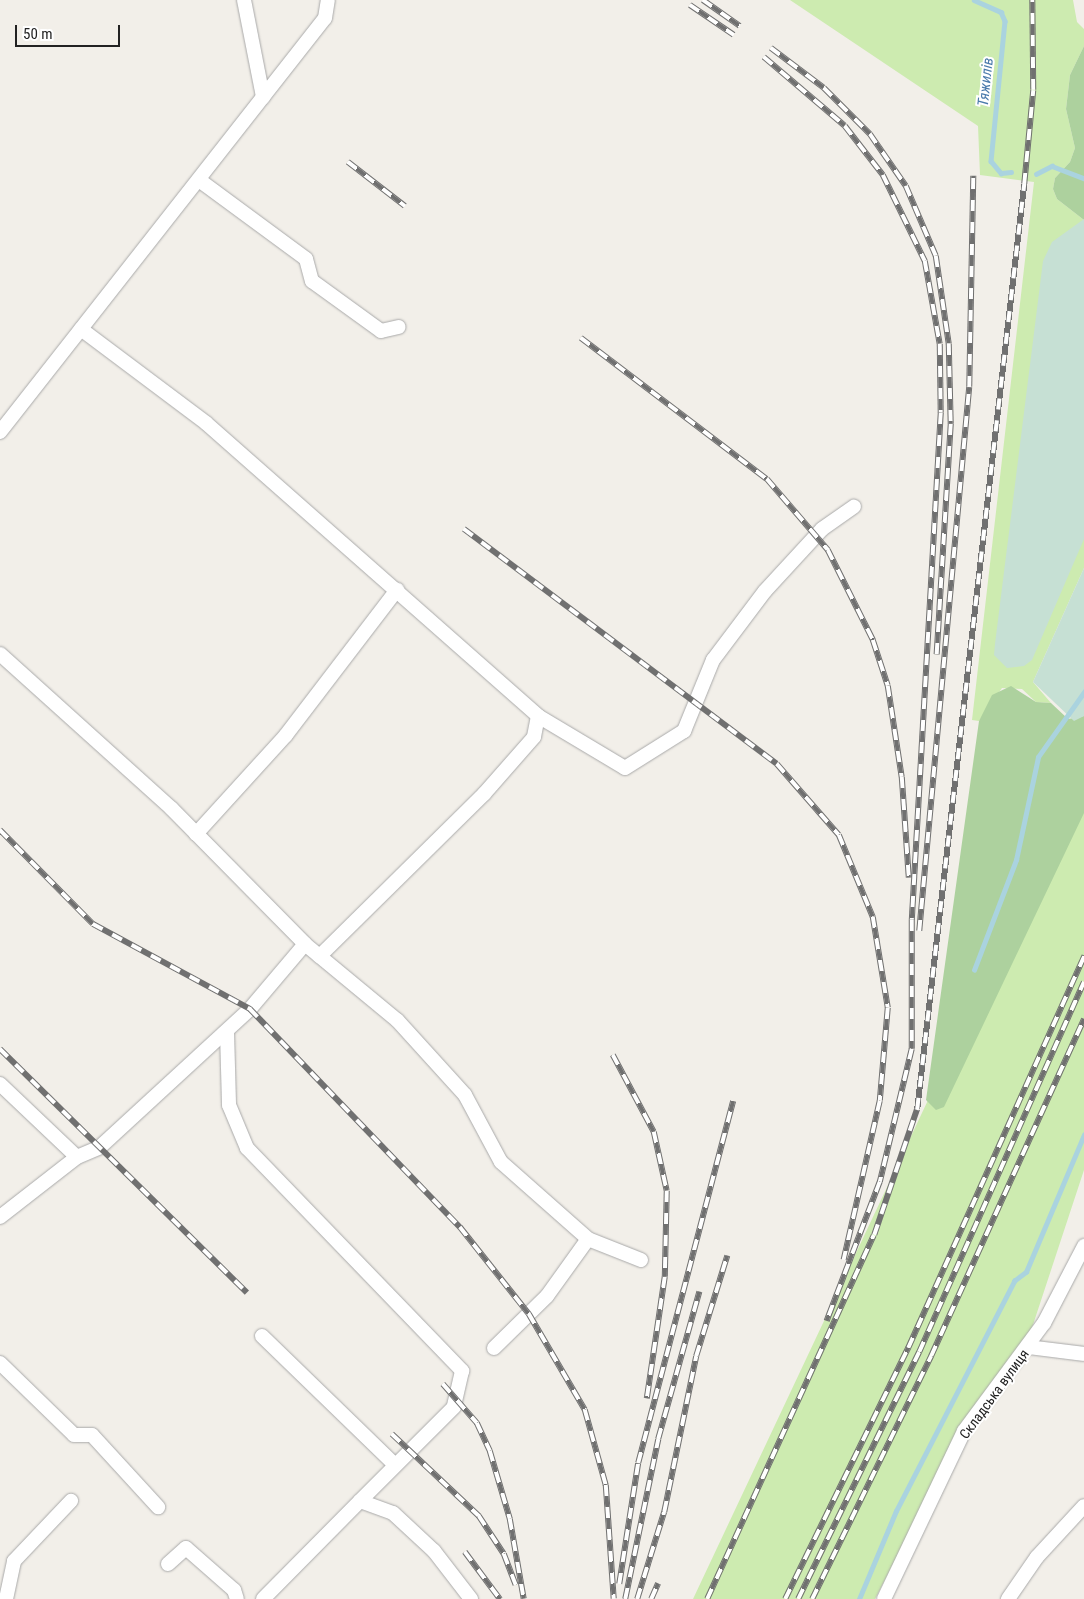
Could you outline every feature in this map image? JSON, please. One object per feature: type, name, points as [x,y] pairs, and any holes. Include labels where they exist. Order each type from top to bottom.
[{"type":"street","points":[[244,0],[263,97]]},
{"type":"street","points":[[0,432],[324,18],[328,0]]},
{"type":"street","points":[[199,180],[306,259],[312,281],[381,331],[399,327]]},
{"type":"street","points":[[81,329],[206,423],[538,716],[625,768],[684,730],[713,660],[759,598],[822,529],[854,507]]},
{"type":"street","points":[[196,834],[286,735],[397,590]]},
{"type":"street","points":[[0,654],[53,697],[196,834],[305,944],[397,1020],[465,1095],[501,1162],[588,1240],[641,1260]]},
{"type":"street","points":[[320,956],[484,794],[534,737],[538,716]]},
{"type":"street","points":[[2,1211],[77,1157],[100,1147],[226,1032],[305,944]]},
{"type":"street","points":[[226,1032],[229,1105],[247,1148],[462,1371],[454,1406],[263,1599]]},
{"type":"street","points":[[0,1084],[77,1157]]},
{"type":"street","points":[[494,1348],[547,1296],[588,1240]]},
{"type":"street","name":"Складська вулиця","points":[[884,1599],[964,1431],[1028,1347],[1084,1246]]},
{"type":"street","points":[[262,1336],[395,1465]]},
{"type":"street","points":[[1028,1347],[1084,1354]]},
{"type":"street","points":[[0,1363],[74,1435],[92,1435],[158,1507]]},
{"type":"street","points":[[6,1599],[14,1561],[71,1501]]},
{"type":"street","points":[[360,1501],[393,1513],[434,1551],[471,1599]]},
{"type":"street","points":[[1008,1599],[1037,1557],[1084,1506]]},
{"type":"street","points":[[168,1564],[186,1548],[234,1590],[237,1599]]},
{"type":"green space","points":[[790,0],[1073,0],[1077,22],[1084,29],[1084,46],[1070,75],[1066,109],[1075,148],[1070,162],[1055,178],[1053,189],[1057,199],[1084,220],[1084,568],[1033,682],[1051,703],[1036,702],[1022,689],[1002,688],[979,721],[972,720],[1034,182],[980,175],[978,126]]},
{"type":"green space","points":[[1084,46],[1084,220],[1057,199],[1053,189],[1055,178],[1070,162],[1075,148],[1066,109],[1070,75]]},
{"type":"green space","points":[[1084,219],[1084,539],[1032,660],[1024,666],[1007,668],[994,655],[1043,261],[1052,242]]},
{"type":"green space","points":[[1084,568],[1084,716],[1074,721],[1033,682]]},
{"type":"green space","points":[[1011,686],[1036,702],[1051,703],[1068,719],[1084,716],[1084,813],[944,1107],[936,1110],[926,1100],[979,721],[992,695]]},
{"type":"green space","points":[[1084,769],[1084,1170],[1026,1346],[962,1431],[875,1599],[693,1599]]},
{"type":"waterway","name":"Тяжилів","points":[[974,0],[1001,12],[1005,21],[991,161],[1001,173],[1011,172]]},
{"type":"waterway","name":"Тяжилів","points":[[1036,174],[1052,166],[1084,178]]},
{"type":"waterway","points":[[974,970],[1016,860],[1038,757],[1084,692]]},
{"type":"waterway","points":[[859,1599],[896,1511],[1014,1281],[1026,1272],[1084,1135]]},
{"type":"railway","points":[[703,0],[740,26]]},
{"type":"railway","points":[[707,1599],[874,1235],[917,1109],[1024,184],[1033,90],[1032,0]]},
{"type":"railway","points":[[690,5],[734,35]]},
{"type":"railway","points":[[771,48],[824,88],[870,134],[906,186],[936,256],[949,344],[951,424],[937,655]]},
{"type":"railway","points":[[764,57],[845,126],[883,175],[925,261],[940,344],[941,413],[912,920],[912,1049],[880,1182],[827,1321]]},
{"type":"railway","points":[[348,162],[405,206]]},
{"type":"railway","points":[[919,931],[969,387],[973,176]]},
{"type":"railway","points":[[581,338],[767,479],[828,550],[873,640],[888,686],[902,777],[909,878]]},
{"type":"railway","points":[[464,529],[777,764],[839,835],[873,917],[888,1008],[880,1101],[844,1260]]},
{"type":"railway","points":[[0,830],[93,924],[250,1009],[460,1227],[529,1314],[585,1410],[606,1485],[614,1599]]},
{"type":"railway","points":[[785,1599],[908,1348],[1084,956]]},
{"type":"railway","points":[[798,1599],[919,1352],[1084,982]]},
{"type":"railway","points":[[812,1599],[931,1356],[1084,1019]]},
{"type":"railway","points":[[0,1049],[247,1293]]},
{"type":"railway","points":[[613,1055],[654,1132],[667,1191],[665,1277],[647,1399]]},
{"type":"railway","points":[[619,1584],[638,1463],[733,1101]]},
{"type":"railway","points":[[637,1599],[664,1512],[696,1356],[727,1256]]},
{"type":"railway","points":[[625,1599],[658,1439],[699,1292]]},
{"type":"railway","points":[[443,1384],[477,1423],[490,1451],[510,1519],[524,1599]]},
{"type":"railway","points":[[392,1434],[479,1516],[504,1554],[516,1585]]},
{"type":"railway","points":[[465,1552],[500,1599]]},
{"type":"railway","points":[[651,1599],[658,1583]]}]
